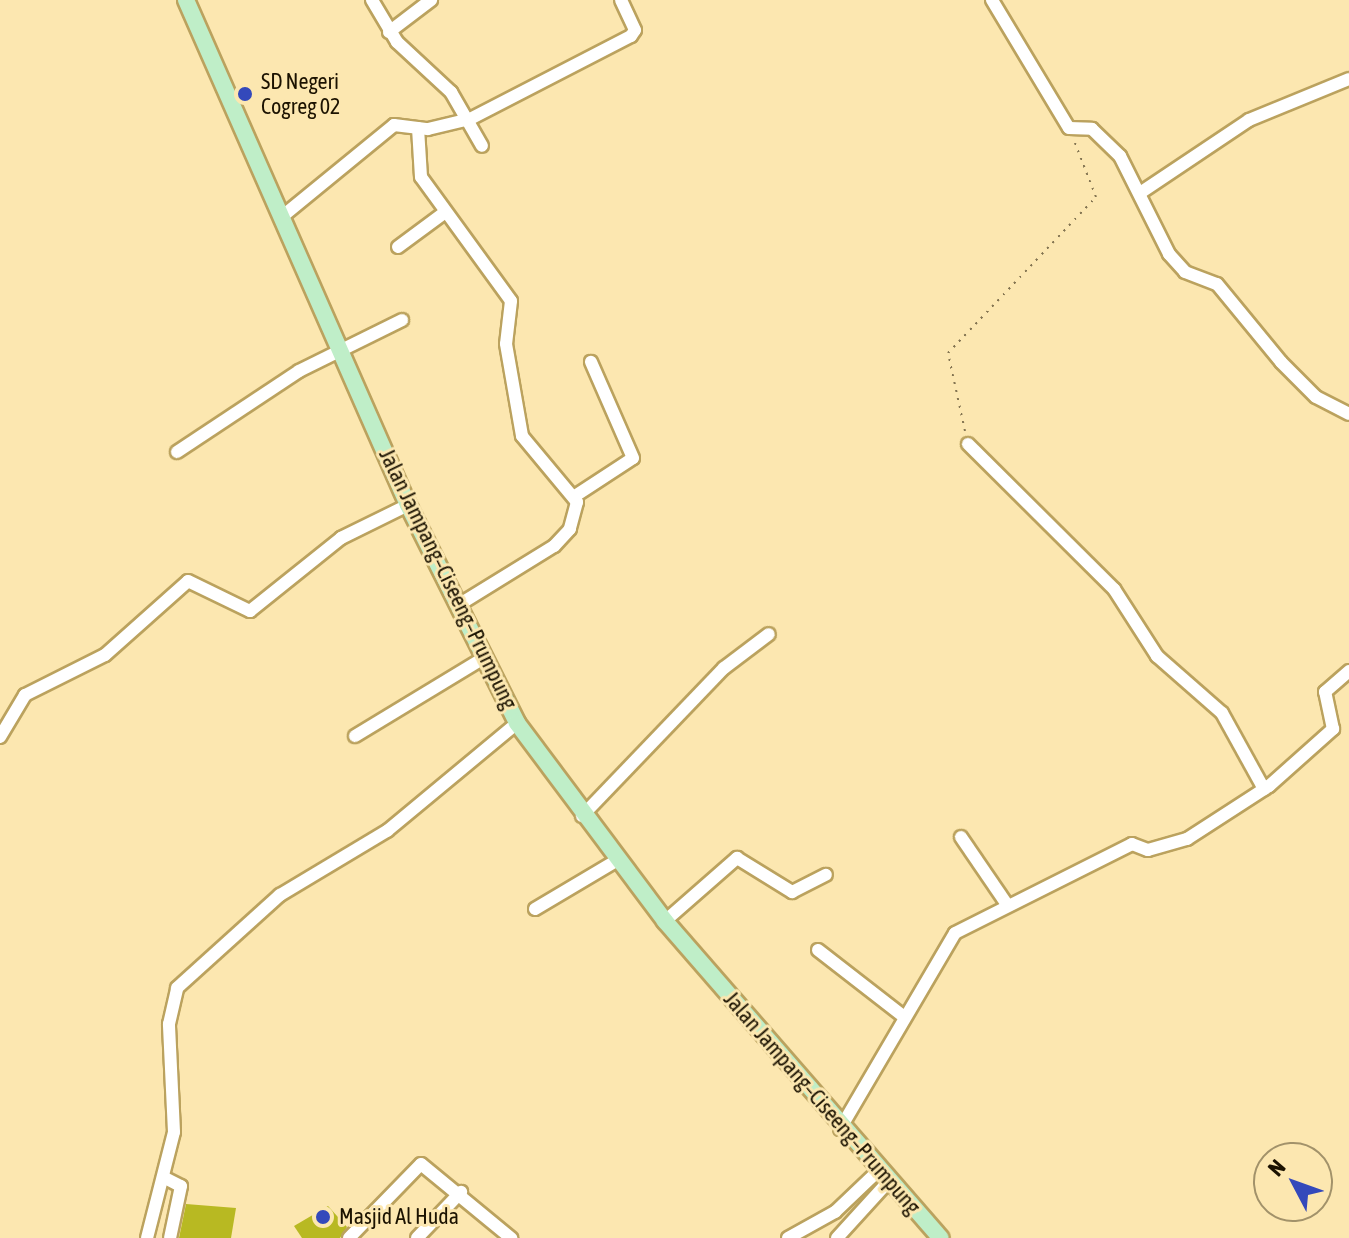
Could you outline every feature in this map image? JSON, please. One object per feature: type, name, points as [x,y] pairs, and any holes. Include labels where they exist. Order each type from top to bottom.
[{"type":"main road","name":"Jalan Jampang–Ciseeng–Prumpung","points":[[186,0],[343,349],[408,505],[482,659],[517,723],[582,816],[665,921],[840,1129],[941,1238]]},
{"type":"street","points":[[372,0],[389,32],[470,119],[482,146]]},
{"type":"street","points":[[389,32],[431,0]]},
{"type":"street","points":[[284,215],[387,128],[418,128],[470,119],[634,34],[621,0]]},
{"type":"street","points":[[992,0],[1069,128],[1092,129],[1104,139],[1140,193],[1185,272],[1217,284],[1308,388],[1349,414]]},
{"type":"street","points":[[1140,193],[1249,120],[1349,79]]},
{"type":"street","points":[[418,128],[416,159],[444,213],[511,301],[506,344],[522,436],[575,496]]},
{"type":"street","points":[[398,247],[444,213]]},
{"type":"street","points":[[177,452],[343,349],[402,320]]},
{"type":"street","points":[[457,606],[554,546],[570,529],[575,496],[633,458],[591,362]]},
{"type":"street","points":[[968,444],[1119,595],[1157,656],[1222,713],[1264,789]]},
{"type":"street","points":[[0,737],[25,695],[105,655],[188,581],[250,611],[341,538],[408,505]]},
{"type":"street","points":[[582,816],[724,668],[769,634]]},
{"type":"street","points":[[355,736],[482,659]]},
{"type":"street","points":[[840,1129],[947,941],[1006,903],[1132,844],[1148,850],[1187,839],[1264,789],[1333,729],[1325,692],[1349,671]]},
{"type":"street","points":[[147,1238],[174,1132],[169,1024],[177,988],[280,895],[387,831],[517,723]]},
{"type":"street","points":[[961,837],[1006,903]]},
{"type":"street","points":[[665,921],[737,858],[792,892],[826,875]]},
{"type":"street","points":[[535,909],[616,861]]},
{"type":"street","points":[[818,950],[903,1016]]},
{"type":"street","points":[[349,1238],[415,1166],[429,1166],[511,1238]]},
{"type":"street","points":[[163,1177],[181,1186],[170,1238]]},
{"type":"street","points":[[788,1238],[835,1212],[882,1177]]},
{"type":"street","points":[[837,1238],[882,1177]]},
{"type":"street","points":[[417,1238],[461,1192]]},
{"type":"path","points":[[968,444],[948,353],[1096,197],[1069,128]]},
{"type":"building","points":[[186,1204],[236,1208],[231,1238],[179,1238]]},
{"type":"building","name":"Masjid Al Huda","points":[[328,1206],[347,1227],[340,1238],[302,1238],[294,1226]]},
{"type":"place","name":"SD Negeri Cogreg 02","points":[[245,94]]},
{"type":"place","name":"Masjid Al Huda","points":[[323,1217]]}]
